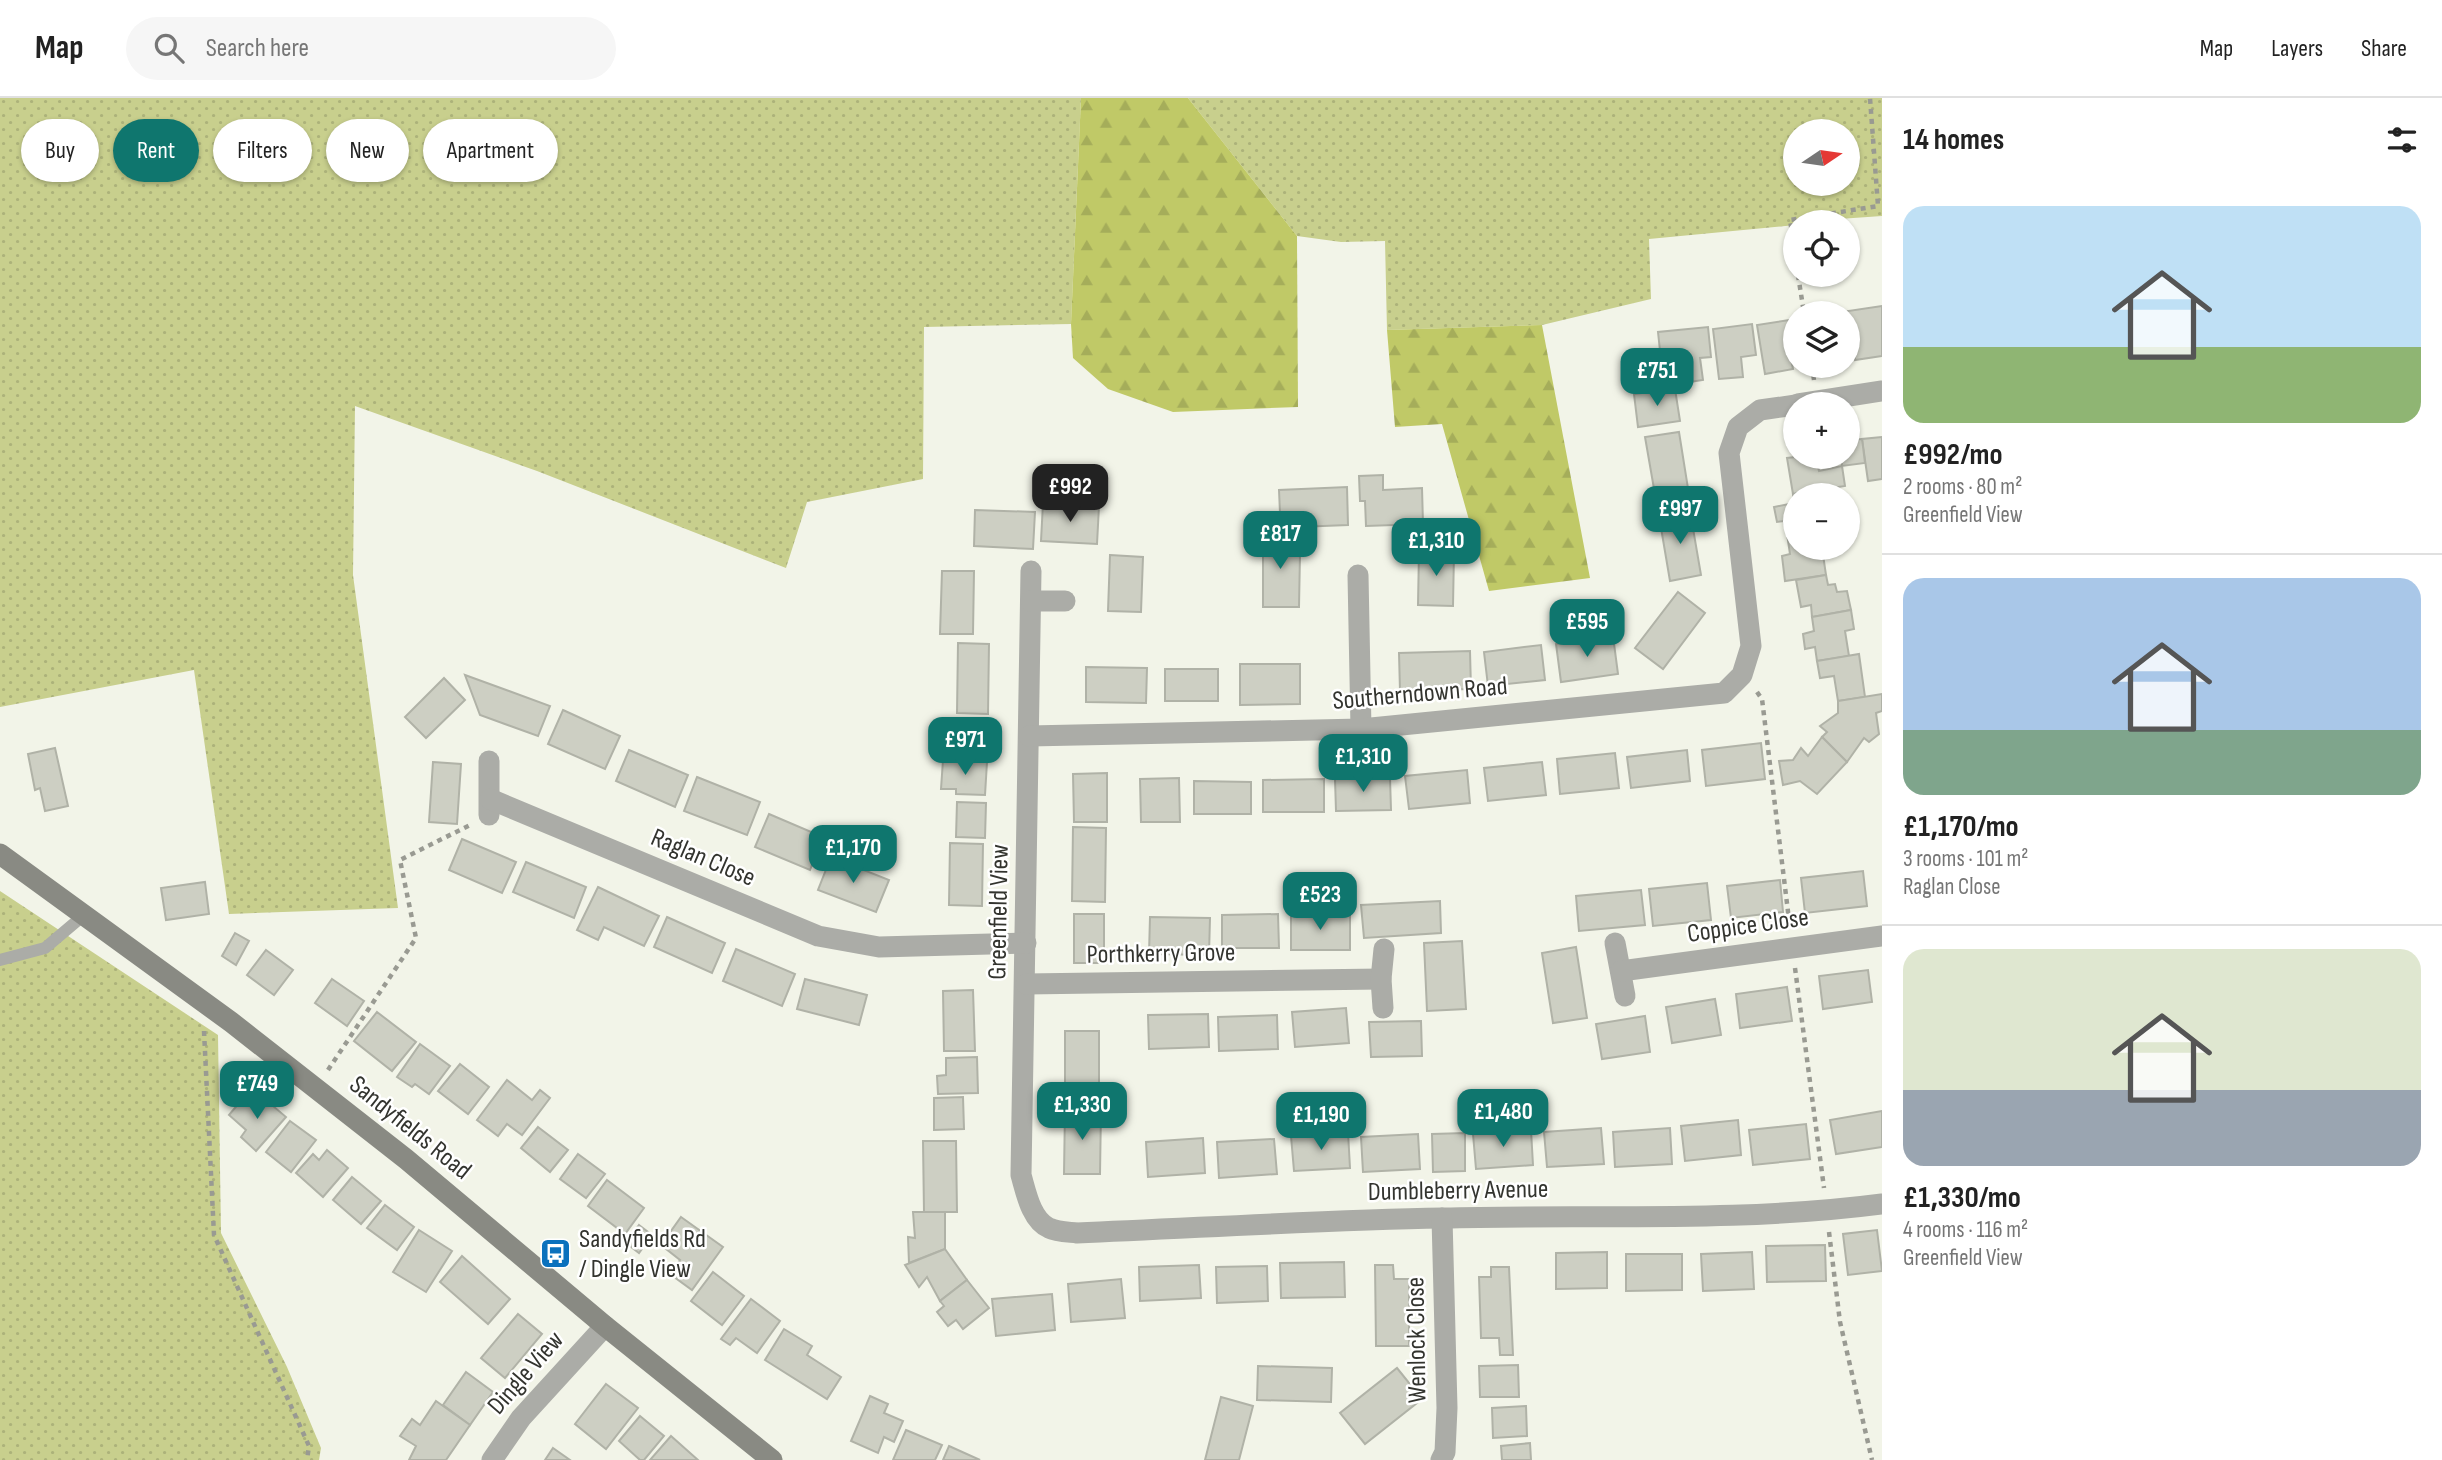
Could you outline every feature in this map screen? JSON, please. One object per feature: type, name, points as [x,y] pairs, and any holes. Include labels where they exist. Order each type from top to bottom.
[{"type":"street","points":[[1860,394],[1882,391]]},
{"type":"street","points":[[1742,676],[1751,646],[1729,453],[1738,426],[1760,410],[1783,406]]},
{"type":"street","name":"Greenfield View","points":[[1031,571],[1021,1175],[1039,1219]]},
{"type":"street","points":[[1358,575],[1361,729]]},
{"type":"street","points":[[1031,601],[1066,601]]},
{"type":"street","name":"Southerndown Road","points":[[1029,736],[1361,729],[1724,693],[1742,676]]},
{"type":"street","points":[[489,761],[490,807]]},
{"type":"street","name":"Raglan Close","points":[[490,807],[818,936],[879,947],[1026,943]]},
{"type":"street","name":"Sandyfields Road","points":[[0,854],[203,1002],[406,1159],[772,1460]]},
{"type":"street","name":"Coppice Close","points":[[1622,971],[1882,936]]},
{"type":"street","points":[[1615,943],[1625,996]]},
{"type":"street","points":[[1383,1007],[1381,979],[1384,949]]},
{"type":"street","name":"Porthkerry Grove","points":[[1026,984],[1381,979]]},
{"type":"street","name":"Dumbleberry Avenue","points":[[1039,1219],[1049,1228],[1077,1233],[1442,1218],[1684,1217],[1827,1211],[1882,1204]]},
{"type":"street","name":"Wenlock Close","points":[[1441,1460],[1445,1452],[1447,1408],[1442,1218]]},
{"type":"street","name":"Dingle View","points":[[492,1460],[521,1419],[606,1326]]},
{"type":"lane","points":[[0,960],[45,948],[84,915]]},
{"type":"path","points":[[1853,210],[1878,206],[1870,98]]},
{"type":"path","points":[[1742,676],[1762,699],[1840,1322],[1872,1460]]},
{"type":"path","points":[[315,1088],[416,938],[400,860],[490,807]]},
{"type":"path","points":[[203,1002],[214,1235],[309,1446],[307,1460]]},
{"type":"green space","points":[[0,98],[1081,98],[1071,324],[924,327],[923,479],[807,502],[786,568],[537,471],[355,406],[353,575],[398,908],[229,914],[194,670],[0,707]]},
{"type":"green space","points":[[1081,98],[1188,98],[1297,236],[1298,407],[1173,412],[1108,389],[1073,358],[1071,324]]},
{"type":"green space","points":[[1188,98],[1882,98],[1882,216],[1860,218],[1860,210],[1783,210],[1783,226],[1649,239],[1651,299],[1542,325],[1387,330],[1385,241],[1341,242],[1297,236]]},
{"type":"green space","points":[[1542,325],[1590,578],[1489,591],[1442,424],[1395,427],[1387,330]]},
{"type":"green space","points":[[0,891],[218,1035],[221,1233],[287,1367],[321,1448],[319,1460],[0,1460]]},
{"type":"building","points":[[1882,306],[1882,356],[1860,359],[1860,309]]},
{"type":"building","points":[[1783,321],[1783,371],[1765,374],[1757,325]]},
{"type":"building","points":[[1752,324],[1756,355],[1741,357],[1743,377],[1719,379],[1713,329]]},
{"type":"building","points":[[1708,327],[1711,357],[1700,358],[1703,380],[1676,384],[1673,359],[1661,360],[1658,332]]},
{"type":"building","points":[[1675,389],[1680,421],[1638,427],[1634,394]]},
{"type":"building","points":[[1679,432],[1690,501],[1657,506],[1645,437]]},
{"type":"building","points":[[1882,437],[1882,479],[1868,481],[1862,439]]},
{"type":"building","points":[[1860,439],[1865,463],[1860,464]]},
{"type":"building","points":[[1789,469],[1842,469],[1845,483],[1791,483]]},
{"type":"building","points":[[1383,475],[1383,490],[1422,488],[1423,524],[1366,526],[1365,501],[1360,501],[1359,476]]},
{"type":"building","points":[[1347,487],[1348,525],[1298,527],[1297,512],[1280,513],[1279,490]]},
{"type":"building","points":[[1043,503],[1099,506],[1097,544],[1041,541]]},
{"type":"building","points":[[1783,505],[1783,521],[1777,522],[1774,507]]},
{"type":"building","points":[[975,510],[1035,512],[1033,549],[974,546]]},
{"type":"building","points":[[1690,511],[1701,575],[1670,581],[1659,516]]},
{"type":"building","points":[[1263,529],[1288,529],[1288,554],[1300,554],[1299,607],[1263,607]]},
{"type":"building","points":[[1419,551],[1454,552],[1453,606],[1418,605]]},
{"type":"building","points":[[1110,555],[1143,557],[1141,612],[1108,611]]},
{"type":"building","points":[[1782,556],[1783,560],[1824,560],[1826,575],[1785,581]]},
{"type":"building","points":[[942,571],[974,571],[973,634],[940,634]]},
{"type":"building","points":[[1826,575],[1828,585],[1835,584],[1837,592],[1847,591],[1851,610],[1812,617],[1811,605],[1801,607],[1796,580]]},
{"type":"building","points":[[1678,592],[1705,613],[1663,669],[1635,648]]},
{"type":"building","points":[[1851,610],[1854,629],[1845,631],[1849,656],[1817,661],[1815,647],[1805,649],[1803,634],[1814,631],[1812,617]]},
{"type":"building","points":[[1613,636],[1618,674],[1561,682],[1556,644]]},
{"type":"building","points":[[958,643],[989,644],[988,714],[957,713]]},
{"type":"building","points":[[1541,645],[1545,680],[1488,686],[1484,652]]},
{"type":"building","points":[[1470,651],[1471,689],[1400,691],[1399,653]]},
{"type":"building","points":[[1859,654],[1865,697],[1838,701],[1834,676],[1820,678],[1817,661]]},
{"type":"building","points":[[1240,664],[1300,664],[1300,704],[1240,705]]},
{"type":"building","points":[[1086,667],[1147,668],[1146,703],[1086,702]]},
{"type":"building","points":[[1165,669],[1218,669],[1218,701],[1165,701]]},
{"type":"building","points":[[465,675],[550,706],[538,736],[480,715]]},
{"type":"building","points":[[444,678],[465,700],[426,738],[405,717]]},
{"type":"building","points":[[1882,694],[1882,711],[1876,713],[1879,734],[1869,742],[1864,738],[1847,762],[1822,737],[1827,732],[1820,726],[1838,713],[1838,701]]},
{"type":"building","points":[[563,710],[620,736],[605,769],[548,744]]},
{"type":"building","points":[[955,718],[990,719],[989,755],[954,754]]},
{"type":"building","points":[[1822,737],[1847,762],[1817,794],[1800,781],[1783,785],[1779,761],[1793,760],[1801,748],[1808,756]]},
{"type":"building","points":[[1761,743],[1765,779],[1706,786],[1702,750]]},
{"type":"building","points":[[55,748],[68,806],[45,811],[40,788],[35,790],[28,754]]},
{"type":"building","points":[[629,750],[688,775],[675,807],[616,781]]},
{"type":"building","points":[[1687,750],[1690,781],[1631,788],[1627,757]]},
{"type":"building","points":[[1615,753],[1619,788],[1560,794],[1557,759]]},
{"type":"building","points":[[943,760],[987,762],[985,795],[956,794],[956,789],[941,789]]},
{"type":"building","points":[[433,762],[461,764],[457,824],[429,822]]},
{"type":"building","points":[[1542,762],[1546,795],[1488,801],[1484,768]]},
{"type":"building","points":[[1467,770],[1470,803],[1409,809],[1405,776]]},
{"type":"building","points":[[1107,773],[1107,822],[1074,822],[1073,774]]},
{"type":"building","points":[[697,777],[760,802],[747,835],[684,811]]},
{"type":"building","points":[[1179,778],[1180,822],[1141,822],[1140,779]]},
{"type":"building","points":[[1390,778],[1391,810],[1336,811],[1335,779]]},
{"type":"building","points":[[1324,779],[1324,812],[1263,812],[1263,780]]},
{"type":"building","points":[[1194,781],[1251,782],[1251,814],[1194,814]]},
{"type":"building","points":[[957,802],[986,803],[985,838],[956,837]]},
{"type":"building","points":[[769,814],[823,837],[810,870],[755,847]]},
{"type":"building","points":[[1073,827],[1106,828],[1105,902],[1072,901]]},
{"type":"building","points":[[462,839],[516,862],[502,893],[449,870]]},
{"type":"building","points":[[950,843],[983,844],[982,906],[949,905]]},
{"type":"building","points":[[831,857],[889,880],[876,912],[818,890]]},
{"type":"building","points":[[526,862],[586,887],[574,918],[513,892]]},
{"type":"building","points":[[1863,871],[1867,906],[1805,913],[1801,878]]},
{"type":"building","points":[[1780,880],[1783,912],[1731,918],[1727,886]]},
{"type":"building","points":[[205,882],[209,914],[166,920],[161,888]]},
{"type":"building","points":[[1707,883],[1711,920],[1653,926],[1649,889]]},
{"type":"building","points":[[598,887],[659,916],[644,946],[604,927],[598,940],[577,930]]},
{"type":"building","points":[[1641,890],[1645,925],[1579,931],[1576,896]]},
{"type":"building","points":[[1440,901],[1441,933],[1364,938],[1361,905]]},
{"type":"building","points":[[1074,914],[1104,914],[1104,963],[1074,963]]},
{"type":"building","points":[[1278,914],[1279,948],[1222,948],[1222,915]]},
{"type":"building","points":[[1291,915],[1350,915],[1350,950],[1291,950]]},
{"type":"building","points":[[667,917],[725,943],[712,973],[654,947]]},
{"type":"building","points":[[1150,917],[1210,918],[1209,955],[1149,954]]},
{"type":"building","points":[[235,933],[249,941],[236,965],[222,956]]},
{"type":"building","points":[[1462,941],[1466,1009],[1427,1011],[1424,943]]},
{"type":"building","points":[[1576,947],[1587,1018],[1553,1023],[1542,953]]},
{"type":"building","points":[[736,949],[795,974],[782,1006],[723,981]]},
{"type":"building","points":[[266,950],[293,970],[274,995],[247,975]]},
{"type":"building","points":[[1868,970],[1872,1002],[1823,1009],[1819,976]]},
{"type":"building","points":[[332,979],[364,1001],[347,1026],[315,1003]]},
{"type":"building","points":[[805,979],[867,995],[859,1025],[797,1009]]},
{"type":"building","points":[[1787,987],[1792,1021],[1740,1028],[1736,994]]},
{"type":"building","points":[[973,990],[975,1051],[944,1051],[943,991]]},
{"type":"building","points":[[1715,999],[1721,1035],[1672,1043],[1666,1007]]},
{"type":"building","points":[[1346,1008],[1349,1043],[1295,1047],[1292,1012]]},
{"type":"building","points":[[377,1012],[416,1042],[392,1071],[354,1041]]},
{"type":"building","points":[[1208,1014],[1209,1047],[1149,1049],[1148,1015]]},
{"type":"building","points":[[1277,1015],[1278,1049],[1219,1051],[1218,1017]]},
{"type":"building","points":[[1645,1016],[1650,1052],[1602,1059],[1596,1024]]},
{"type":"building","points":[[1421,1021],[1422,1056],[1371,1057],[1369,1022]]},
{"type":"building","points":[[1065,1031],[1099,1031],[1099,1099],[1065,1099]]},
{"type":"building","points":[[420,1044],[450,1066],[429,1094],[415,1084],[412,1087],[397,1077]]},
{"type":"building","points":[[977,1057],[978,1093],[938,1094],[937,1076],[946,1075],[946,1058]]},
{"type":"building","points":[[460,1064],[489,1087],[468,1114],[438,1091]]},
{"type":"building","points":[[507,1080],[532,1100],[540,1090],[550,1098],[522,1135],[507,1124],[498,1136],[477,1120]]},
{"type":"building","points":[[245,1096],[258,1108],[266,1100],[286,1117],[256,1151],[241,1137],[246,1130],[229,1115]]},
{"type":"building","points":[[963,1097],[964,1129],[934,1130],[934,1098]]},
{"type":"building","points":[[1065,1109],[1101,1109],[1100,1174],[1064,1174]]},
{"type":"building","points":[[1882,1111],[1882,1147],[1836,1154],[1830,1120]]},
{"type":"building","points":[[1738,1120],[1741,1155],[1685,1161],[1681,1126]]},
{"type":"building","points":[[290,1121],[316,1140],[291,1172],[266,1152]]},
{"type":"building","points":[[1806,1124],[1810,1159],[1753,1165],[1749,1130]]},
{"type":"building","points":[[538,1127],[568,1150],[550,1172],[521,1148]]},
{"type":"building","points":[[1601,1128],[1604,1164],[1547,1167],[1544,1132]]},
{"type":"building","points":[[1670,1128],[1672,1164],[1615,1167],[1613,1132]]},
{"type":"building","points":[[1531,1130],[1533,1165],[1476,1169],[1473,1134]]},
{"type":"building","points":[[1348,1132],[1350,1168],[1294,1171],[1291,1136]]},
{"type":"building","points":[[1465,1133],[1465,1171],[1433,1172],[1432,1134]]},
{"type":"building","points":[[1418,1134],[1420,1169],[1363,1172],[1361,1137]]},
{"type":"building","points":[[1203,1138],[1205,1173],[1148,1177],[1146,1142]]},
{"type":"building","points":[[1274,1139],[1277,1174],[1219,1178],[1217,1142]]},
{"type":"building","points":[[923,1141],[956,1141],[957,1212],[924,1212]]},
{"type":"building","points":[[327,1150],[348,1168],[323,1197],[296,1173],[313,1154],[319,1160]]},
{"type":"building","points":[[578,1154],[605,1174],[586,1198],[560,1179]]},
{"type":"building","points":[[352,1177],[381,1201],[361,1224],[333,1200]]},
{"type":"building","points":[[607,1180],[644,1208],[625,1234],[588,1206]]},
{"type":"building","points":[[385,1205],[414,1227],[397,1250],[367,1228]]},
{"type":"building","points":[[913,1212],[945,1212],[945,1249],[909,1263],[908,1237],[915,1238]]},
{"type":"building","points":[[681,1217],[723,1247],[692,1290],[670,1274],[680,1260],[661,1245]]},
{"type":"building","points":[[639,1225],[652,1235],[639,1253],[626,1243]]},
{"type":"building","points":[[419,1230],[452,1251],[426,1292],[393,1272]]},
{"type":"building","points":[[1877,1230],[1882,1271],[1848,1275],[1843,1234]]},
{"type":"building","points":[[1825,1245],[1826,1281],[1767,1282],[1766,1246]]},
{"type":"building","points":[[945,1249],[967,1280],[940,1301],[927,1277],[919,1287],[905,1265]]},
{"type":"building","points":[[1607,1252],[1607,1288],[1556,1289],[1556,1253]]},
{"type":"building","points":[[1752,1252],[1754,1289],[1703,1291],[1701,1254]]},
{"type":"building","points":[[1626,1254],[1682,1254],[1682,1290],[1626,1291]]},
{"type":"building","points":[[462,1256],[510,1299],[488,1324],[440,1282]]},
{"type":"building","points":[[1344,1262],[1345,1297],[1281,1298],[1280,1263]]},
{"type":"building","points":[[1199,1265],[1201,1298],[1140,1301],[1139,1267]]},
{"type":"building","points":[[1375,1265],[1393,1265],[1394,1279],[1409,1279],[1409,1346],[1376,1346]]},
{"type":"building","points":[[1267,1266],[1268,1301],[1217,1303],[1216,1267]]},
{"type":"building","points":[[1491,1267],[1509,1267],[1513,1355],[1500,1355],[1499,1338],[1481,1338],[1479,1277],[1491,1277]]},
{"type":"building","points":[[713,1272],[744,1296],[722,1325],[691,1301]]},
{"type":"building","points":[[1121,1279],[1125,1318],[1071,1322],[1068,1284]]},
{"type":"building","points":[[967,1280],[989,1308],[963,1329],[956,1320],[948,1326],[937,1312],[944,1306],[940,1301]]},
{"type":"building","points":[[1052,1294],[1055,1330],[996,1336],[992,1299]]},
{"type":"building","points":[[751,1299],[780,1321],[757,1353],[736,1338],[730,1345],[721,1339]]},
{"type":"building","points":[[518,1314],[542,1334],[505,1378],[481,1358]]},
{"type":"building","points":[[784,1329],[812,1346],[807,1355],[841,1377],[827,1399],[765,1360]]},
{"type":"building","points":[[1518,1365],[1519,1397],[1480,1397],[1479,1366]]},
{"type":"building","points":[[1258,1366],[1332,1368],[1331,1402],[1257,1400]]},
{"type":"building","points":[[1397,1368],[1422,1399],[1365,1444],[1340,1413]]},
{"type":"building","points":[[466,1372],[493,1392],[470,1425],[443,1405]]},
{"type":"building","points":[[606,1384],[638,1408],[606,1449],[575,1424]]},
{"type":"building","points":[[870,1396],[888,1404],[884,1413],[903,1421],[894,1442],[884,1437],[878,1453],[851,1441]]},
{"type":"building","points":[[1221,1397],[1253,1406],[1239,1460],[1205,1460]]},
{"type":"building","points":[[436,1401],[470,1425],[446,1460],[409,1460],[416,1446],[400,1436],[412,1419],[420,1425]]},
{"type":"building","points":[[1526,1406],[1527,1436],[1493,1438],[1492,1408]]},
{"type":"building","points":[[640,1416],[664,1436],[644,1460],[640,1460],[619,1441]]},
{"type":"building","points":[[906,1430],[942,1445],[935,1460],[893,1460]]},
{"type":"building","points":[[671,1436],[698,1460],[650,1460]]},
{"type":"building","points":[[1530,1443],[1531,1460],[1502,1460],[1501,1446]]},
{"type":"building","points":[[949,1446],[980,1460],[943,1460]]},
{"type":"building","points":[[553,1448],[570,1460],[545,1460]]},
{"type":"place","name":"Sandyfields Rd / Dingle View","points":[[556,1254]]}]
